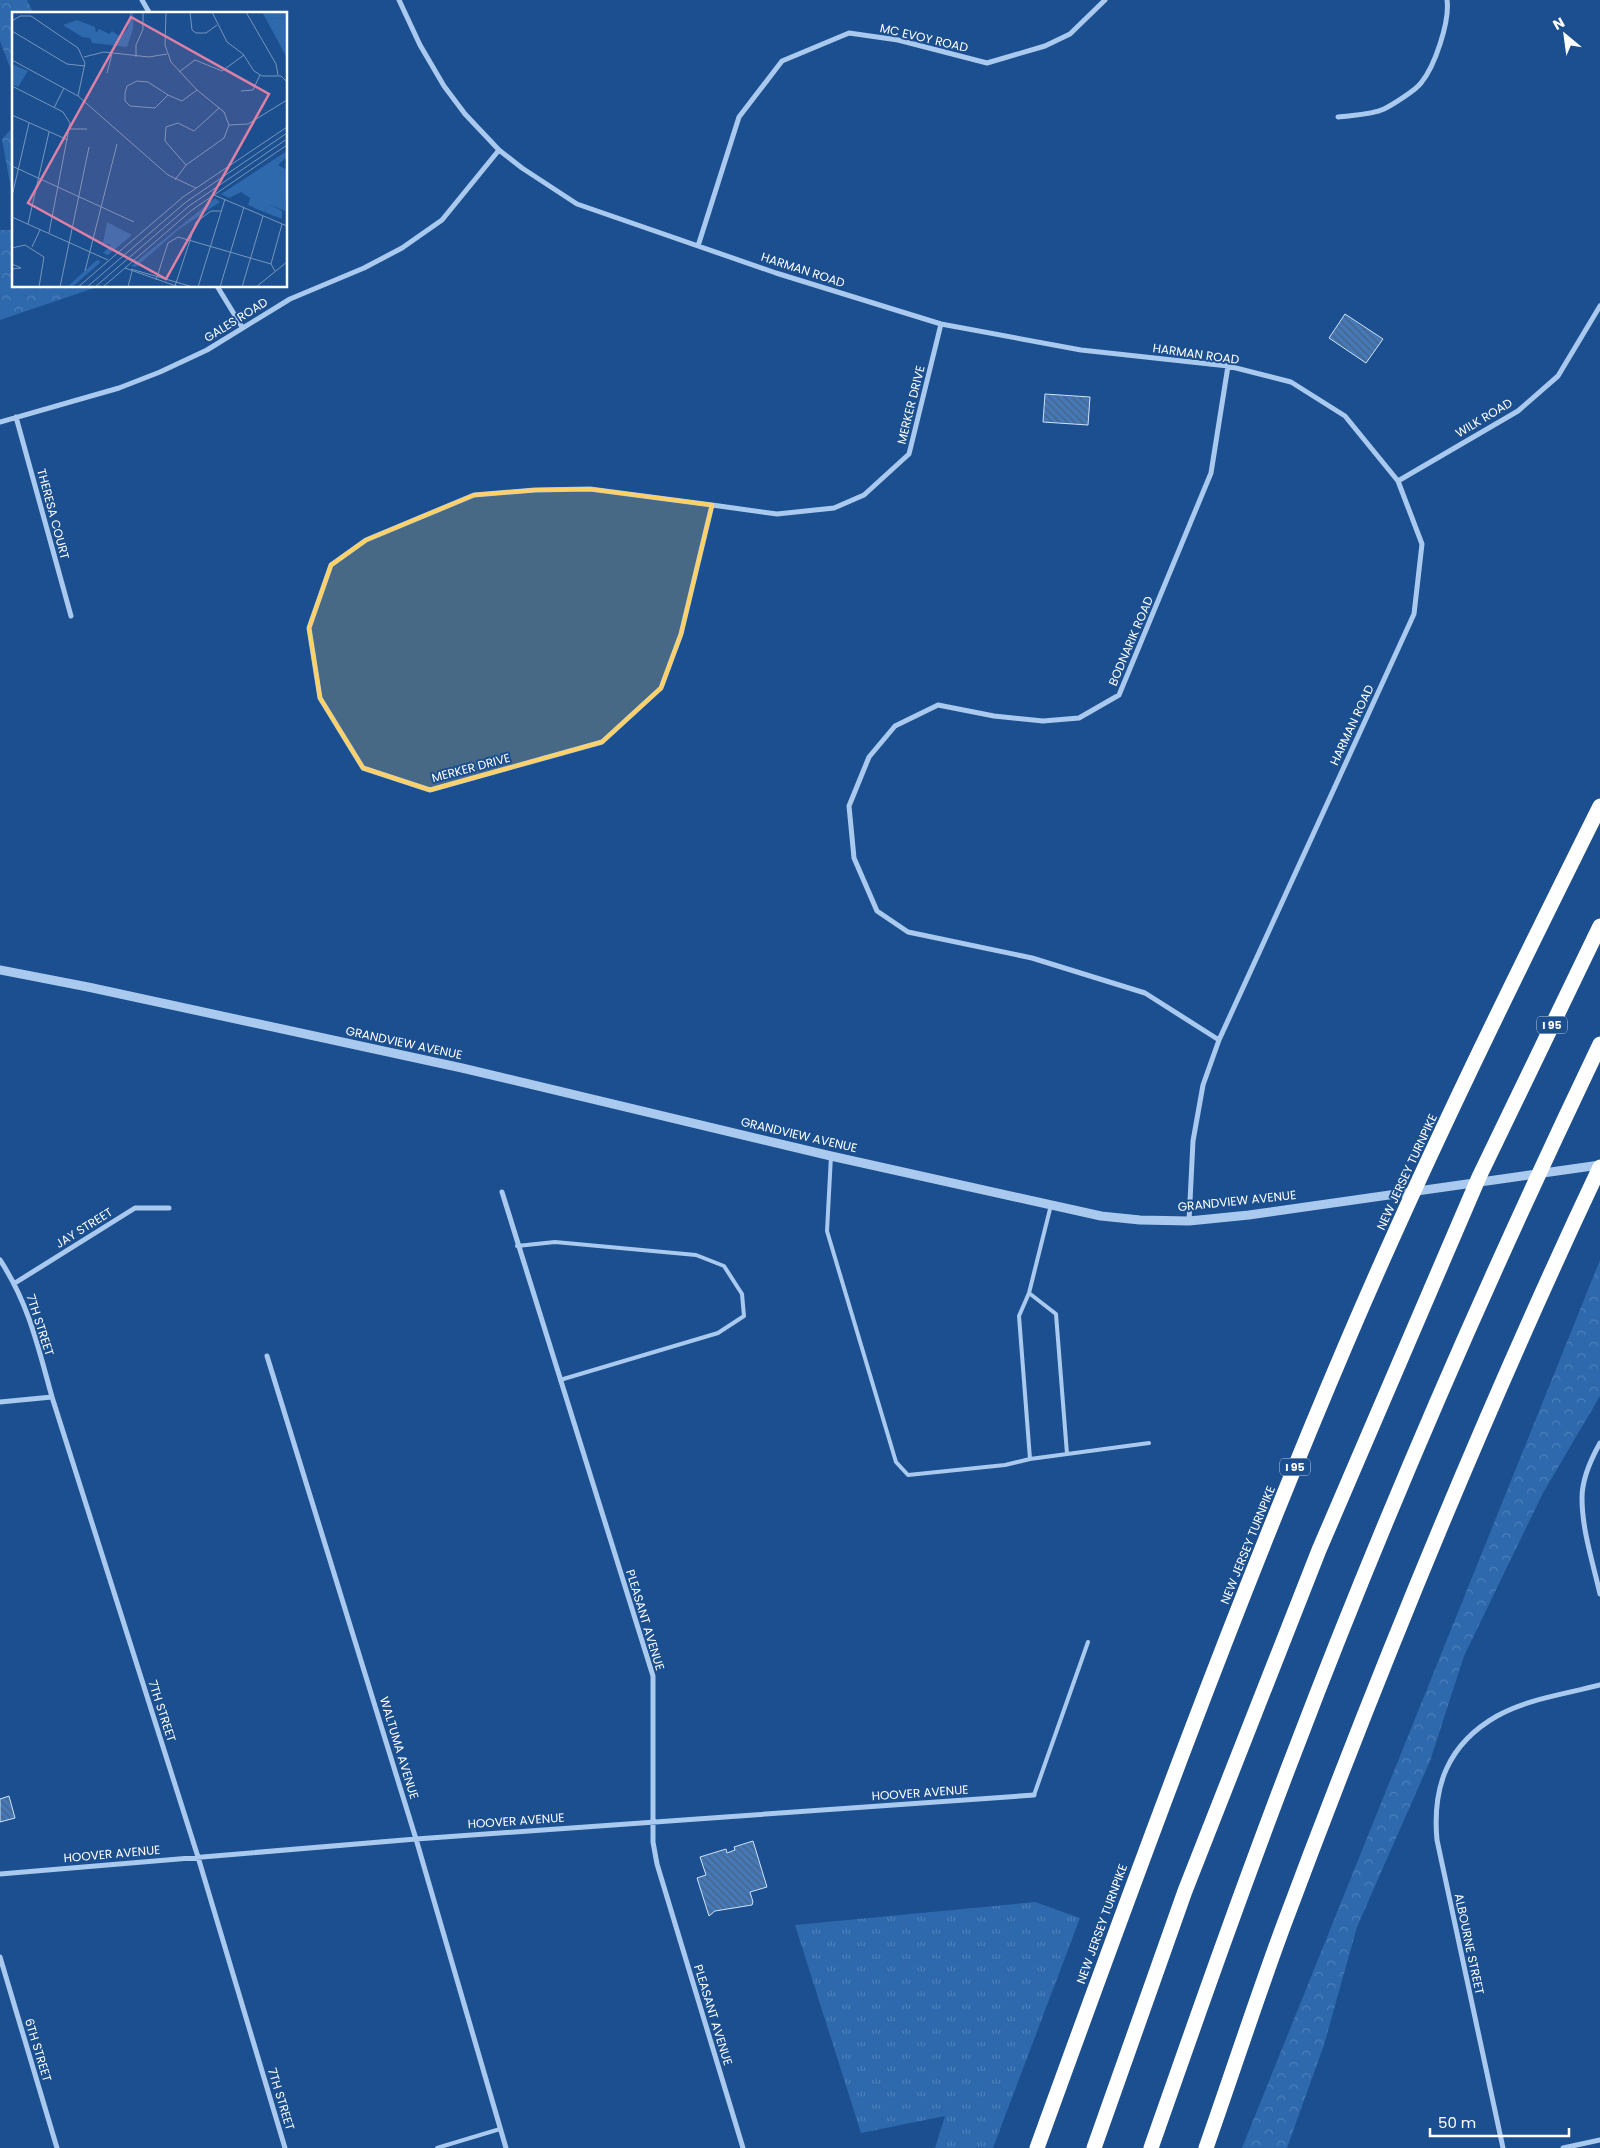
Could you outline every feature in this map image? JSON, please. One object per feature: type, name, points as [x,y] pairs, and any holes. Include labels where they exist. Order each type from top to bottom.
[{"type":"highway","name":"NEW JERSEY TURNPIKE","points":[[1037,2148],[1136,1874],[1200,1706],[1266,1538],[1348,1340],[1513,981],[1600,806]]},
{"type":"highway","name":"I 95","points":[[1094,2148],[1185,1891],[1319,1550],[1479,1177],[1600,926]]},
{"type":"highway","points":[[1151,2148],[1296,1746],[1365,1575],[1444,1384],[1527,1197],[1600,1044]]},
{"type":"highway","points":[[1206,2148],[1282,1930],[1345,1764],[1492,1404],[1600,1166]]},
{"type":"street","points":[[142,0],[149,12]]},
{"type":"street","name":"HARMAN ROAD","points":[[399,0],[420,45],[444,86],[465,114],[499,150],[522,168],[577,204],[698,246],[941,324],[1082,350],[1228,366],[1291,382],[1346,416],[1398,481],[1422,544],[1414,614],[1219,1040],[1203,1085],[1193,1141],[1190,1221]]},
{"type":"street","name":"MC EVOY ROAD","points":[[698,246],[739,117],[782,61],[849,33],[898,40],[987,63],[1045,46],[1070,34],[1105,0]]},
{"type":"street","points":[[1338,117],[1383,110],[1421,84],[1441,42],[1448,9],[1446,0]]},
{"type":"street","name":"GALES ROAD","points":[[0,422],[119,388],[160,372],[207,350],[290,299],[372,264],[402,248],[442,220],[499,150]]},
{"type":"street","points":[[218,288],[242,327]]},
{"type":"street","name":"WILK ROAD","points":[[1398,481],[1518,411],[1558,376],[1600,306]]},
{"type":"street","name":"MERKER DRIVE","points":[[712,505],[681,634],[661,688],[602,742],[430,790],[363,768],[320,698],[309,628],[331,565],[366,540],[474,496],[535,490],[590,490],[712,505],[777,514],[834,508],[864,495],[910,454],[941,324]]},
{"type":"street","name":"BODNARIK ROAD","points":[[1219,1040],[1145,993],[1032,958],[908,932],[877,911],[854,858],[850,806],[869,757],[896,726],[938,705],[994,716],[1043,721],[1079,718],[1119,696],[1211,473],[1228,366]]},
{"type":"street","name":"THERESA COURT","points":[[16,417],[70,616]]},
{"type":"street","name":"GRANDVIEW AVENUE","points":[[0,970],[98,989],[462,1068],[831,1156],[1101,1216],[1140,1220],[1190,1221],[1600,1166]]},
{"type":"street","name":"PLEASANT AVENUE","points":[[502,1192],[653,1676],[653,1821],[657,1864],[742,2148]]},
{"type":"street","name":"JAY STREET","points":[[15,1283],[135,1208],[170,1208]]},
{"type":"street","name":"7TH STREET","points":[[0,1260],[15,1283],[30,1320],[52,1397],[198,1857],[285,2148]]},
{"type":"street","name":"WALTUMA AVENUE","points":[[267,1356],[416,1839],[506,2148]]},
{"type":"street","points":[[0,1402],[52,1397]]},
{"type":"street","points":[[1600,1443],[1586,1476],[1582,1496],[1583,1515],[1600,1594]]},
{"type":"street","name":"ALBOURNE STREET","points":[[1503,2148],[1437,1840],[1434,1815],[1437,1792],[1446,1770],[1459,1748],[1476,1730],[1497,1716],[1524,1705],[1600,1685]]},
{"type":"street","name":"HOOVER AVENUE","points":[[0,1874],[416,1839],[1034,1795]]},
{"type":"street","name":"6TH STREET","points":[[0,1957],[57,2148]]},
{"type":"street","points":[[1563,2148],[1600,2140]]},
{"type":"lane","points":[[831,1156],[827,1231],[896,1462],[908,1475],[1005,1465],[1030,1459],[1149,1443]]},
{"type":"lane","points":[[1030,1459],[1019,1316],[1028,1293],[1051,1205]]},
{"type":"lane","points":[[518,1246],[554,1242],[696,1255],[724,1266],[742,1294],[744,1316],[718,1333],[560,1380]]},
{"type":"lane","points":[[1028,1293],[1056,1314],[1067,1454]]},
{"type":"lane","points":[[1034,1795],[1088,1642]]},
{"type":"lane","points":[[437,2148],[500,2129]]},
{"type":"highlighted area","points":[[590,489],[712,505],[681,634],[661,688],[602,742],[430,790],[363,768],[320,698],[309,628],[331,565],[366,540],[474,495],[535,490]]},
{"type":"green space","points":[[0,0],[27,0],[33,12],[12,12],[12,73],[0,41]]},
{"type":"green space","points":[[12,128],[12,195],[2,139]]},
{"type":"green space","points":[[0,230],[12,230],[12,288],[94,288],[0,320]]},
{"type":"green space","points":[[1600,1260],[1600,1396],[1543,1493],[1464,1656],[1430,1761],[1357,1927],[1324,2045],[1287,2148],[1242,2148]]},
{"type":"green space","points":[[1035,1902],[1080,1918],[993,2148],[935,2148],[945,2116],[861,2133],[795,1925]]},
{"type":"building","points":[[1345,314],[1383,339],[1366,363],[1329,338]]},
{"type":"building","points":[[1045,394],[1090,397],[1088,425],[1043,422]]},
{"type":"building","points":[[9,1796],[15,1818],[0,1822],[0,1799]]},
{"type":"building","points":[[753,1841],[767,1887],[750,1892],[752,1905],[715,1911],[709,1916],[697,1878],[706,1875],[700,1857],[726,1849],[727,1853],[735,1850],[734,1847]]}]
